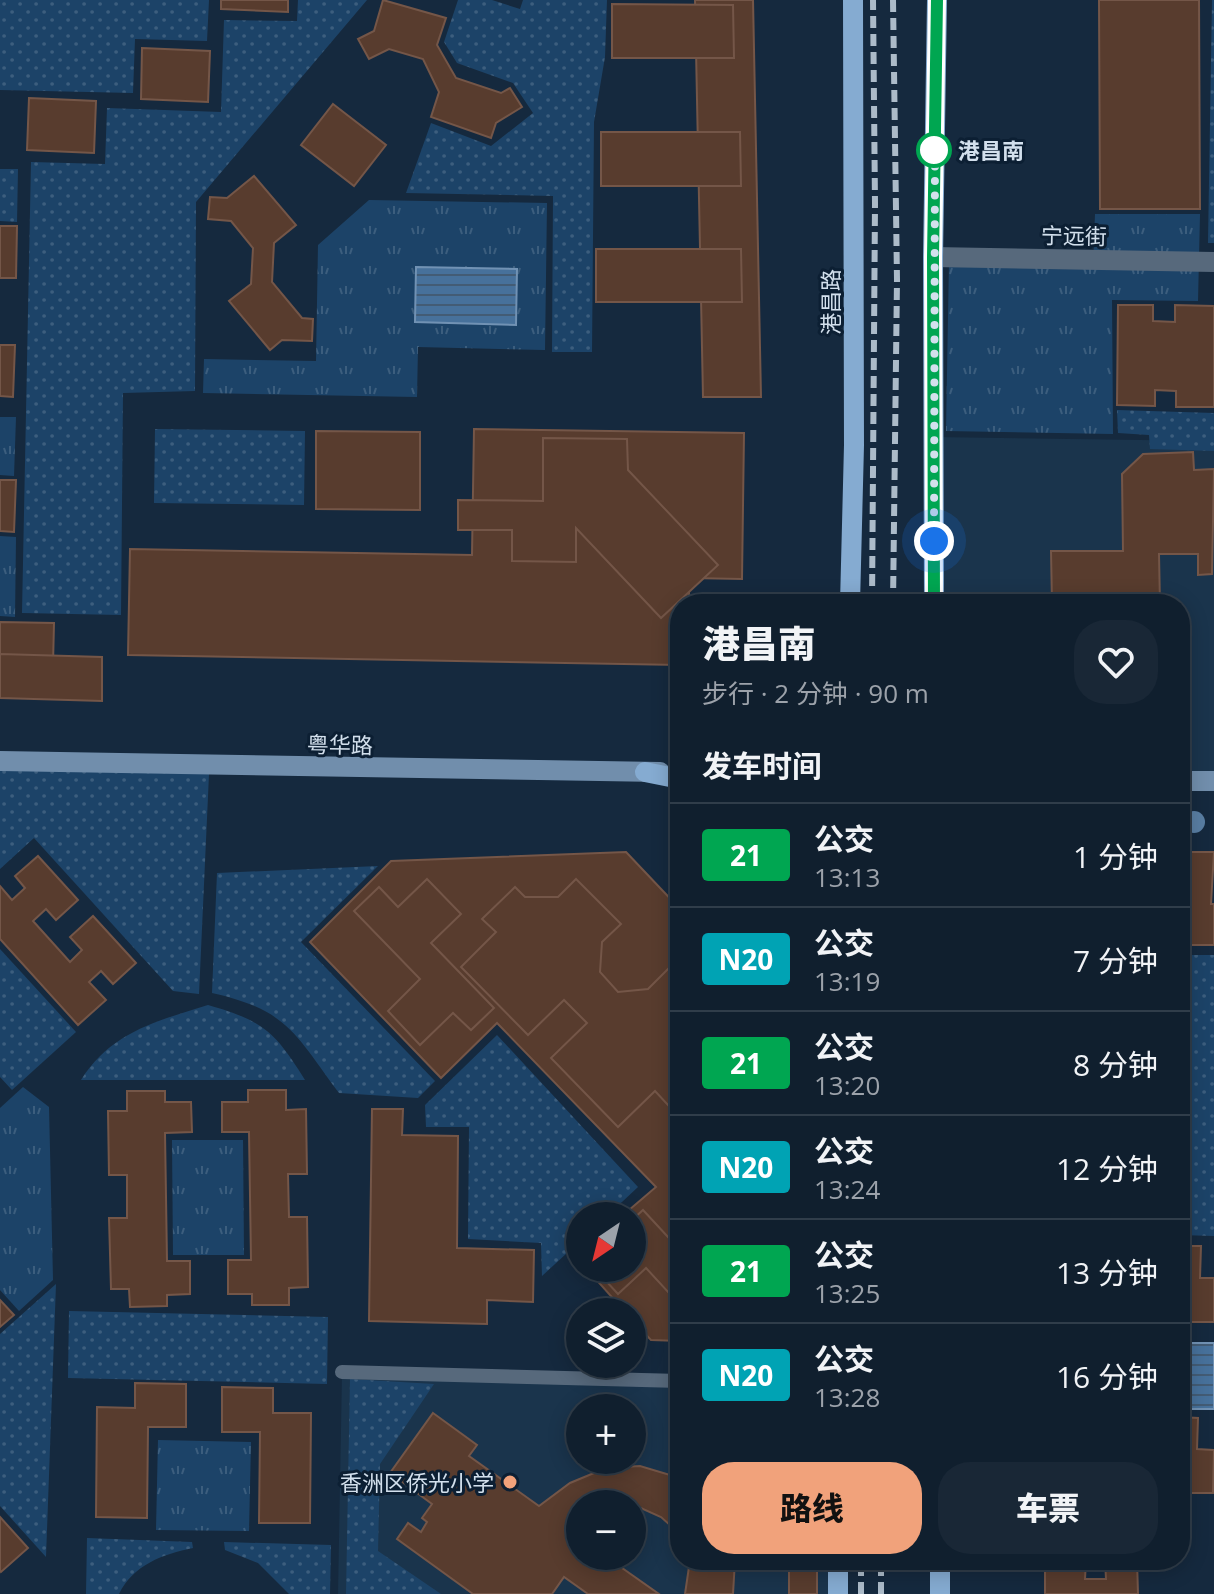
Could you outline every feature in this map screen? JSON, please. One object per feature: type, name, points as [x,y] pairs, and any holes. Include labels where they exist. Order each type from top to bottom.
[{"type":"main road","name":"港昌路","points":[[850,594],[853,0]]},
{"type":"main road","points":[[934,594],[933,257],[937,0]]},
{"type":"main road","name":"粤华路","points":[[0,761],[670,772]]},
{"type":"main road","points":[[645,772],[670,777]]},
{"type":"main road","points":[[1190,781],[1214,781]]},
{"type":"main road","points":[[838,1570],[838,1594]]},
{"type":"main road","points":[[940,1570],[940,1594]]},
{"type":"street","name":"宁远街","points":[[933,257],[1214,262]]},
{"type":"lane","points":[[342,1372],[670,1381]]},
{"type":"shaded area","points":[[416,267],[517,269],[516,325],[415,322]]},
{"type":"shaded area","points":[[934,437],[1214,441],[1214,779],[1190,779],[1190,594],[935,594]]},
{"type":"shaded area","points":[[1190,1343],[1214,1343],[1214,1409],[1190,1409]]},
{"type":"shaded area","name":"香洲区侨光小学","points":[[342,1373],[670,1381],[670,1570],[838,1570],[838,1594],[338,1594]]},
{"type":"green space","points":[[0,0],[209,0],[207,41],[135,39],[133,93],[0,90]]},
{"type":"green space","points":[[298,0],[367,0],[196,202],[195,391],[123,393],[121,615],[22,613],[31,162],[105,164],[107,108],[221,112],[224,20],[297,21]]},
{"type":"green space","points":[[458,0],[492,0],[520,9],[523,0],[607,0],[605,57],[594,122],[592,352],[552,352],[553,196],[406,193],[431,123],[491,146],[533,113],[513,83],[457,63],[444,42]]},
{"type":"green space","points":[[1212,0],[1214,243],[1208,243]]},
{"type":"green space","points":[[0,169],[18,169],[17,222],[0,221]]},
{"type":"green space","points":[[369,200],[547,203],[545,350],[418,347],[417,397],[203,393],[204,359],[316,361],[318,245]]},
{"type":"green space","points":[[1095,214],[1200,214],[1198,301],[1112,300],[1113,434],[946,431],[949,261],[1093,268]]},
{"type":"green space","points":[[1117,410],[1214,413],[1214,451],[1150,449],[1149,435],[1118,433]]},
{"type":"green space","points":[[0,417],[16,417],[14,476],[0,475]]},
{"type":"green space","points":[[155,429],[305,431],[304,505],[154,503]]},
{"type":"green space","points":[[0,536],[16,537],[15,617],[0,616]]},
{"type":"green space","points":[[0,769],[209,774],[199,994],[173,991],[34,838],[0,869]]},
{"type":"green space","points":[[378,866],[301,942],[435,1081],[418,1098],[339,1093],[288,1027],[258,1008],[212,993],[217,873]]},
{"type":"green space","points":[[0,949],[76,1032],[12,1090],[0,1077]]},
{"type":"green space","points":[[1190,955],[1214,955],[1214,1236],[1190,1235]]},
{"type":"green space","points":[[208,1005],[243,1017],[266,1030],[285,1050],[305,1080],[81,1080],[106,1050],[121,1039],[153,1023]]},
{"type":"green space","points":[[497,1035],[638,1187],[622,1202],[566,1202],[566,1254],[542,1276],[541,1243],[468,1239],[469,1127],[426,1127],[425,1105]]},
{"type":"green space","points":[[23,1087],[49,1107],[53,1280],[19,1311],[0,1290],[0,1108]]},
{"type":"green space","points":[[172,1140],[243,1140],[244,1255],[173,1255]]},
{"type":"green space","points":[[56,1284],[46,1557],[0,1506],[0,1334]]},
{"type":"green space","points":[[69,1311],[328,1317],[327,1384],[68,1378]]},
{"type":"green space","points":[[350,1379],[434,1384],[380,1464],[378,1551],[441,1594],[346,1594]]},
{"type":"green space","points":[[158,1440],[251,1442],[249,1531],[156,1530]]},
{"type":"green space","points":[[87,1538],[192,1542],[193,1548],[150,1562],[132,1575],[119,1594],[86,1594]]},
{"type":"green space","points":[[224,1542],[331,1545],[330,1594],[289,1594],[258,1563],[225,1550]]},
{"type":"building","points":[[221,0],[288,0],[288,12],[221,9]]},
{"type":"building","points":[[383,0],[446,18],[437,45],[456,78],[501,93],[510,88],[522,107],[496,123],[491,138],[431,117],[439,92],[423,59],[389,49],[369,59],[358,39],[374,31]]},
{"type":"building","points":[[695,0],[753,0],[761,397],[703,397]]},
{"type":"building","points":[[1099,0],[1199,0],[1200,209],[1100,209]]},
{"type":"building","points":[[612,4],[733,5],[734,58],[612,58]]},
{"type":"building","points":[[142,48],[210,51],[208,102],[141,99]]},
{"type":"building","points":[[29,98],[96,101],[94,153],[27,150]]},
{"type":"building","points":[[333,104],[386,145],[354,186],[301,145]]},
{"type":"building","points":[[601,132],[740,132],[741,186],[601,186]]},
{"type":"building","points":[[254,176],[296,225],[274,243],[272,282],[302,318],[313,319],[312,341],[282,340],[270,350],[229,301],[251,284],[253,248],[231,221],[208,219],[210,197],[227,198]]},
{"type":"building","points":[[0,226],[17,226],[16,278],[0,278]]},
{"type":"building","points":[[596,249],[741,249],[742,302],[596,302]]},
{"type":"building","points":[[1118,305],[1153,305],[1153,321],[1175,322],[1175,305],[1214,306],[1214,407],[1176,407],[1176,391],[1155,390],[1155,406],[1117,405]]},
{"type":"building","points":[[0,345],[15,345],[13,397],[0,396]]},
{"type":"building","points":[[474,429],[744,433],[742,579],[689,578],[689,594],[670,594],[670,665],[128,655],[130,549],[472,555]]},
{"type":"building","points":[[316,431],[420,432],[420,510],[316,509]]},
{"type":"building","points":[[543,438],[627,439],[628,470],[718,565],[687,594],[670,594],[670,610],[661,618],[576,528],[576,562],[512,561],[512,530],[458,530],[458,500],[543,501]]},
{"type":"building","points":[[1193,452],[1194,470],[1214,469],[1212,574],[1198,575],[1198,554],[1159,554],[1160,594],[1052,594],[1051,551],[1123,551],[1122,474],[1143,454]]},
{"type":"building","points":[[0,480],[16,480],[14,532],[0,531]]},
{"type":"building","points":[[0,622],[54,623],[53,665],[0,663]]},
{"type":"building","points":[[0,654],[102,657],[102,701],[0,698]]},
{"type":"building","points":[[626,852],[670,898],[670,1341],[651,1340],[646,1335],[646,1298],[613,1298],[598,1282],[646,1282],[646,1202],[638,1202],[656,1187],[497,1023],[441,1078],[310,942],[391,861]]},
{"type":"building","points":[[1190,852],[1214,852],[1211,904],[1214,904],[1214,945],[1190,945]]},
{"type":"building","points":[[38,856],[78,900],[56,920],[46,909],[33,921],[70,962],[82,950],[70,937],[93,916],[136,963],[113,984],[101,971],[89,982],[106,1000],[78,1025],[0,939],[0,886],[12,900],[25,888],[15,876]]},
{"type":"building","points":[[427,879],[461,914],[431,943],[494,1008],[471,1030],[453,1013],[420,1045],[388,1011],[420,979],[354,911],[379,887],[398,907]]},
{"type":"building","points":[[576,879],[621,924],[602,942],[600,972],[618,992],[648,989],[668,969],[670,971],[670,1103],[668,1105],[655,1091],[618,1127],[551,1058],[587,1023],[564,1000],[528,1035],[461,967],[496,932],[482,919],[515,887],[525,897],[558,897]]},
{"type":"building","points":[[248,1090],[286,1090],[286,1110],[306,1109],[307,1174],[288,1174],[289,1217],[307,1217],[308,1287],[289,1288],[289,1305],[252,1305],[252,1294],[228,1294],[228,1260],[251,1260],[249,1132],[222,1132],[222,1102],[248,1102]]},
{"type":"building","points":[[127,1091],[165,1091],[165,1102],[191,1102],[192,1132],[165,1133],[167,1261],[190,1261],[190,1294],[167,1295],[167,1306],[130,1307],[129,1289],[111,1289],[109,1218],[127,1218],[127,1175],[109,1175],[108,1111],[127,1111]]},
{"type":"building","points":[[372,1109],[403,1109],[402,1135],[458,1136],[457,1248],[534,1250],[533,1302],[487,1300],[487,1324],[369,1321]]},
{"type":"building","points":[[646,1213],[670,1239],[670,1294],[646,1268]]},
{"type":"building","points":[[1190,1246],[1201,1246],[1200,1278],[1214,1278],[1214,1322],[1190,1322]]},
{"type":"building","points":[[607,1282],[631,1282],[618,1294]]},
{"type":"building","points":[[0,1300],[14,1315],[0,1327]]},
{"type":"building","points":[[135,1383],[186,1384],[186,1427],[148,1427],[147,1518],[96,1517],[97,1407],[135,1408]]},
{"type":"building","points":[[222,1387],[273,1388],[273,1413],[311,1413],[310,1523],[259,1523],[260,1432],[222,1432]]},
{"type":"building","points":[[433,1413],[477,1445],[469,1456],[539,1506],[570,1483],[592,1474],[646,1474],[646,1468],[670,1475],[670,1525],[646,1510],[646,1490],[566,1490],[566,1570],[625,1570],[659,1594],[588,1594],[564,1577],[552,1594],[473,1594],[397,1539],[408,1523],[421,1532],[427,1522],[422,1518],[432,1504],[390,1473]]},
{"type":"building","points":[[1190,1418],[1198,1418],[1197,1449],[1214,1450],[1213,1493],[1190,1493]]},
{"type":"building","points":[[0,1517],[28,1548],[1,1572],[0,1570]]},
{"type":"building","points":[[689,1570],[734,1570],[733,1594],[685,1594]]},
{"type":"building","points":[[789,1570],[817,1570],[817,1594],[789,1594]]},
{"type":"building","points":[[1045,1570],[1086,1570],[1085,1579],[1106,1579],[1106,1570],[1137,1570],[1138,1594],[1045,1594]]},
{"type":"railway","points":[[872,594],[873,0]]},
{"type":"railway","points":[[893,0],[897,280],[893,594]]},
{"type":"railway","points":[[861,1570],[861,1594]]},
{"type":"railway","points":[[881,1570],[881,1594]]},
{"type":"bus line","name":"21","points":[[934,594],[933,257],[937,0]]},
{"type":"place","name":"港昌南","points":[[934,150]]},
{"type":"place","name":"香洲区侨光小学","points":[[510,1482]]},
{"type":"route","points":[[934,150],[935,143],[934,541]]}]
